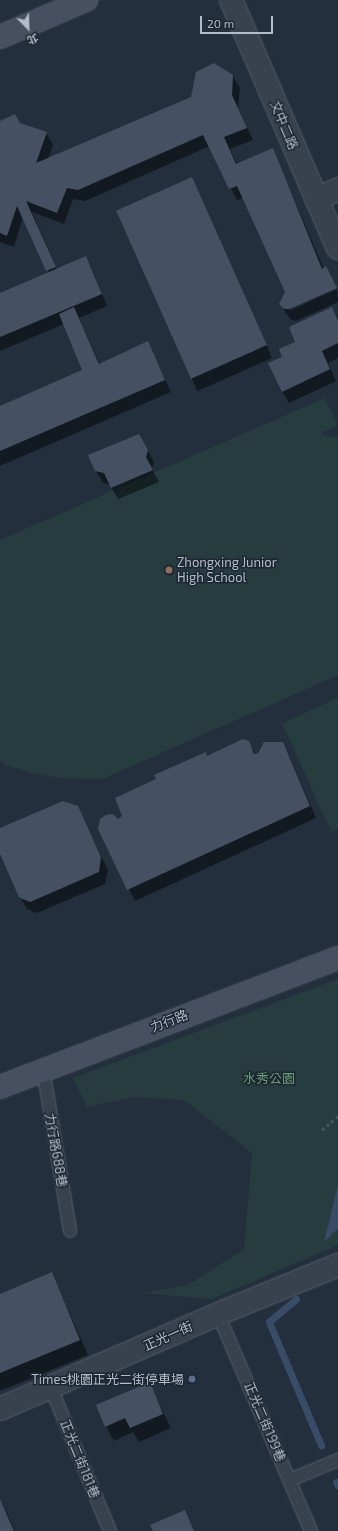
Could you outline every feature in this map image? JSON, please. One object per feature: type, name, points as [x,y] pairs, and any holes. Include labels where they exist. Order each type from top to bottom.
[{"type":"street","points":[[0,37],[86,0]]},
{"type":"street","name":"文中二路","points":[[231,0],[338,248]]},
{"type":"street","points":[[316,199],[338,189]]},
{"type":"street","name":"力行路","points":[[0,1087],[43,1069],[338,958]]},
{"type":"street","name":"正光一街","points":[[0,1409],[218,1314],[338,1265]]},
{"type":"lane","name":"力行路688巷","points":[[43,1069],[70,1231]]},
{"type":"lane","name":"正光二街199巷","points":[[218,1314],[311,1531]]},
{"type":"lane","name":"正光二街181巷","points":[[50,1388],[110,1531]]},
{"type":"lane","points":[[290,1480],[338,1460]]},
{"type":"path","points":[[322,1130],[338,1116]]},
{"type":"green space","points":[[325,398],[338,425],[320,434],[338,438],[338,675],[103,779],[61,778],[35,774],[5,765],[0,760],[0,540]]},
{"type":"green space","points":[[338,698],[338,829],[331,832],[282,723]]},
{"type":"green space","name":"水秀公園","points":[[338,979],[338,1245],[212,1299],[142,1293],[188,1285],[244,1249],[252,1153],[184,1100],[134,1097],[87,1107],[73,1078]]},
{"type":"water","points":[[338,1185],[338,1228],[324,1242]]},
{"type":"building","points":[[214,63],[233,75],[232,95],[247,128],[224,137],[236,164],[273,148],[322,269],[326,266],[337,288],[289,309],[284,309],[279,304],[285,292],[237,186],[229,189],[203,135],[78,190],[67,188],[57,213],[26,201],[56,267],[46,271],[17,206],[7,236],[0,233],[0,121],[15,114],[20,123],[47,132],[36,163],[191,97],[196,72]]},
{"type":"building","points":[[192,177],[267,345],[191,379],[116,211]]},
{"type":"building","points":[[86,256],[102,294],[0,337],[0,293]]},
{"type":"building","points":[[74,307],[99,364],[148,341],[165,380],[0,451],[0,406],[82,370],[59,314]]},
{"type":"building","points":[[332,307],[338,321],[338,343],[322,351],[330,369],[282,392],[268,363],[282,357],[279,349],[295,342],[289,327]]},
{"type":"building","points":[[139,434],[148,450],[146,457],[153,470],[111,488],[104,473],[95,471],[88,455]]},
{"type":"building","points":[[243,739],[249,741],[254,754],[258,753],[264,742],[283,742],[310,806],[127,890],[98,829],[100,819],[106,815],[113,814],[118,819],[122,816],[115,798],[156,779],[154,775],[206,752],[207,756]]},
{"type":"building","points":[[63,801],[78,806],[101,857],[99,872],[30,902],[19,897],[0,854],[0,828]]},
{"type":"building","points":[[52,1272],[80,1340],[0,1373],[0,1294]]},
{"type":"building","points":[[150,1382],[163,1414],[130,1428],[125,1418],[105,1427],[96,1405]]},
{"type":"building","points":[[0,1499],[14,1531],[0,1531]]},
{"type":"building","points":[[185,1510],[194,1531],[153,1531],[150,1525]]},
{"type":"waterway","points":[[296,1299],[269,1322],[321,1445]]},
{"type":"waterway","points":[[336,1482],[338,1486]]},
{"type":"place","name":"Zhongxing Junior High School","points":[[169,570]]},
{"type":"place","name":"Times桃園正光二街停車場","points":[[192,1379]]}]
